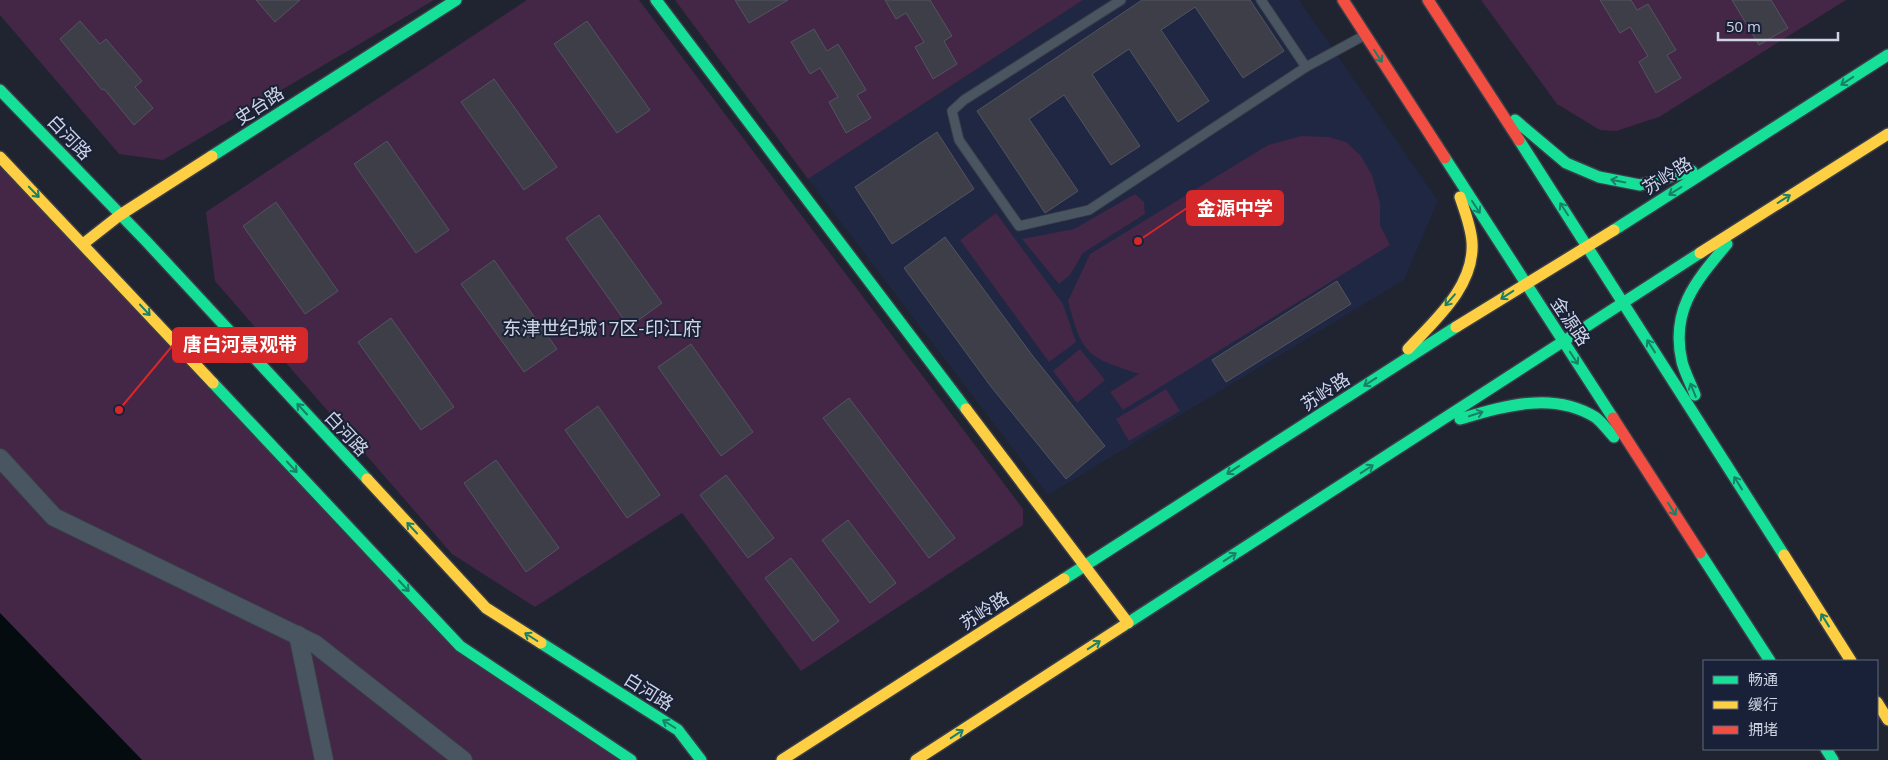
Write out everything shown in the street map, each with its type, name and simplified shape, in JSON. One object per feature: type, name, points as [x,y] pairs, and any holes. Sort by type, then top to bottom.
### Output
[{"type":"main road","name":"史台路","points":[[83,244],[120,215],[456,0]]},
{"type":"main road","points":[[656,0],[1032,498],[1086,565],[1128,623]]},
{"type":"main road","name":"金源路","points":[[1343,0],[1524,283],[1769,660]]},
{"type":"main road","points":[[1428,0],[1588,246],[1850,660]]},
{"type":"main road","name":"苏岭路","points":[[782,760],[1524,283],[1588,246],[1888,54]]},
{"type":"main road","name":"白河路","points":[[0,90],[120,215],[486,608],[678,730],[700,760]]},
{"type":"main road","points":[[1496,105],[1566,163],[1599,177],[1640,185],[1716,165]]},
{"type":"main road","points":[[916,760],[1743,225],[1888,134]]},
{"type":"main road","points":[[0,157],[460,646],[632,760]]},
{"type":"main road","points":[[1391,369],[1462,287],[1472,257],[1470,232],[1459,193],[1444,157]]},
{"type":"main road","points":[[1718,451],[1682,362],[1679,320],[1694,284],[1743,225]]},
{"type":"main road","points":[[1429,429],[1500,407],[1537,401],[1573,407],[1597,418],[1660,490]]},
{"type":"main road","points":[[1878,704],[1888,720]]},
{"type":"street","points":[[0,458],[54,517],[315,644],[463,760]]},
{"type":"street","points":[[298,635],[324,760]]},
{"type":"lane","points":[[1121,0],[964,100],[952,111],[959,140],[1019,226],[1089,210],[1306,67],[1365,34]]},
{"type":"lane","points":[[1261,0],[1306,67]]},
{"type":"shaded area","points":[[0,0],[434,0],[163,160],[119,154],[0,15]]},
{"type":"shaded area","points":[[527,0],[639,0],[1023,509],[1023,525],[801,671],[682,513],[535,607],[452,554],[215,281],[206,212]]},
{"type":"shaded area","points":[[675,0],[1083,0],[808,179]]},
{"type":"shaded area","points":[[1083,0],[1299,0],[1438,201],[1404,280],[1048,495],[808,179]]},
{"type":"shaded area","points":[[1481,0],[1846,0],[1659,117],[1616,131],[1600,130],[1557,104]]},
{"type":"shaded area","points":[[1301,136],[1329,137],[1346,142],[1361,156],[1372,175],[1380,203],[1380,225],[1390,245],[1123,410],[1110,392],[1139,374],[1097,358],[1089,351],[1078,333],[1068,301],[1090,254],[1268,145]]},
{"type":"shaded area","points":[[0,158],[460,646],[631,760],[142,760],[0,613]]},
{"type":"shaded area","points":[[1135,194],[1144,202],[1145,214],[1083,253],[1070,275],[1059,284],[1022,239],[1074,229]]},
{"type":"shaded area","points":[[996,213],[1063,304],[1076,342],[1049,362],[960,240]]},
{"type":"shaded area","points":[[1080,349],[1105,380],[1077,403],[1053,371]]},
{"type":"shaded area","points":[[1166,389],[1180,411],[1129,441],[1116,419]]},
{"type":"shaded area","points":[[0,613],[142,760],[0,760]]},
{"type":"building","points":[[256,0],[300,0],[275,22]]},
{"type":"building","points":[[735,0],[788,0],[749,23]]},
{"type":"building","points":[[885,0],[930,0],[952,36],[944,41],[957,64],[933,79],[915,47],[924,42],[906,13],[896,19]]},
{"type":"building","points":[[1142,0],[1250,0],[1284,51],[1243,78],[1195,7],[1161,30],[1209,101],[1178,122],[1129,49],[1092,74],[1140,146],[1111,165],[1064,95],[1029,119],[1078,191],[1045,213],[977,111]]},
{"type":"building","points":[[1600,0],[1631,0],[1637,10],[1648,4],[1676,50],[1667,55],[1681,78],[1656,93],[1639,62],[1648,56],[1630,27],[1620,33]]},
{"type":"building","points":[[1732,0],[1771,0],[1788,28],[1759,45]]},
{"type":"building","points":[[80,21],[100,44],[106,39],[142,81],[135,87],[153,108],[134,125],[60,39]]},
{"type":"building","points":[[587,21],[650,110],[617,133],[554,44]]},
{"type":"building","points":[[814,29],[827,51],[838,44],[866,90],[857,95],[871,118],[846,133],[829,102],[838,97],[820,68],[810,74],[791,42]]},
{"type":"building","points":[[494,79],[557,167],[524,190],[461,102]]},
{"type":"building","points":[[937,132],[974,189],[892,244],[855,187]]},
{"type":"building","points":[[387,141],[449,230],[416,253],[354,164]]},
{"type":"building","points":[[276,202],[338,291],[305,314],[243,226]]},
{"type":"building","points":[[599,215],[662,303],[629,327],[566,238]]},
{"type":"building","points":[[945,237],[1032,355],[1105,446],[1066,479],[992,388],[904,268]]},
{"type":"building","points":[[494,260],[557,349],[524,372],[461,284]]},
{"type":"building","points":[[1337,281],[1351,304],[1226,382],[1212,360]]},
{"type":"building","points":[[391,318],[454,407],[421,430],[358,342]]},
{"type":"building","points":[[691,344],[753,432],[721,456],[658,367]]},
{"type":"building","points":[[849,398],[955,538],[929,558],[823,418]]},
{"type":"building","points":[[598,406],[660,495],[627,518],[565,430]]},
{"type":"building","points":[[496,460],[559,548],[526,572],[464,483]]},
{"type":"building","points":[[726,475],[774,538],[748,558],[700,495]]},
{"type":"building","points":[[848,520],[896,583],[870,603],[822,540]]},
{"type":"building","points":[[791,558],[839,621],[813,641],[765,578]]},
{"type":"traffic: fast","points":[[212,156],[456,0]]},
{"type":"traffic: fast","points":[[656,0],[966,409]]},
{"type":"traffic: fast","points":[[1614,230],[1888,55]]},
{"type":"traffic: fast","points":[[0,90],[146,241],[367,479]]},
{"type":"traffic: fast","points":[[1515,120],[1566,163],[1599,177],[1640,185],[1692,171]]},
{"type":"traffic: fast","points":[[1519,140],[1784,555]]},
{"type":"traffic: fast","points":[[1445,158],[1613,418]]},
{"type":"traffic: fast","points":[[1695,395],[1683,366],[1679,344],[1683,312],[1688,297],[1696,284],[1727,244]]},
{"type":"traffic: fast","points":[[1123,626],[1700,253]]},
{"type":"traffic: fast","points":[[1064,579],[1456,327]]},
{"type":"traffic: fast","points":[[213,383],[460,646],[631,760]]},
{"type":"traffic: fast","points":[[1460,419],[1511,406],[1545,403],[1579,409],[1595,417],[1614,437]]},
{"type":"traffic: fast","points":[[1700,553],[1769,660]]},
{"type":"traffic: fast","points":[[541,643],[678,730],[701,760]]},
{"type":"traffic: fast","points":[[1827,750],[1833,760]]},
{"type":"traffic: slow","points":[[1700,253],[1888,134]]},
{"type":"traffic: slow","points":[[83,244],[120,215],[212,156]]},
{"type":"traffic: slow","points":[[0,157],[213,383]]},
{"type":"traffic: slow","points":[[1408,349],[1441,314],[1460,288],[1467,273],[1471,258],[1472,242],[1460,197]]},
{"type":"traffic: slow","points":[[1456,327],[1614,230]]},
{"type":"traffic: slow","points":[[966,409],[1128,623]]},
{"type":"traffic: slow","points":[[367,479],[486,608],[541,643]]},
{"type":"traffic: slow","points":[[1784,555],[1850,660]]},
{"type":"traffic: slow","points":[[782,760],[1064,579]]},
{"type":"traffic: slow","points":[[916,760],[1123,626]]},
{"type":"traffic: slow","points":[[1878,704],[1888,720]]},
{"type":"traffic: jam","points":[[1343,0],[1445,158]]},
{"type":"traffic: jam","points":[[1428,0],[1519,140]]},
{"type":"traffic: jam","points":[[1613,418],[1700,553]]},
{"type":"place","name":"金源中学","points":[[1138,241]]},
{"type":"place","name":"唐白河景观带","points":[[119,410]]},
{"type":"district","name":"东津世纪城17区-印江府","points":[[602,328]]}]
